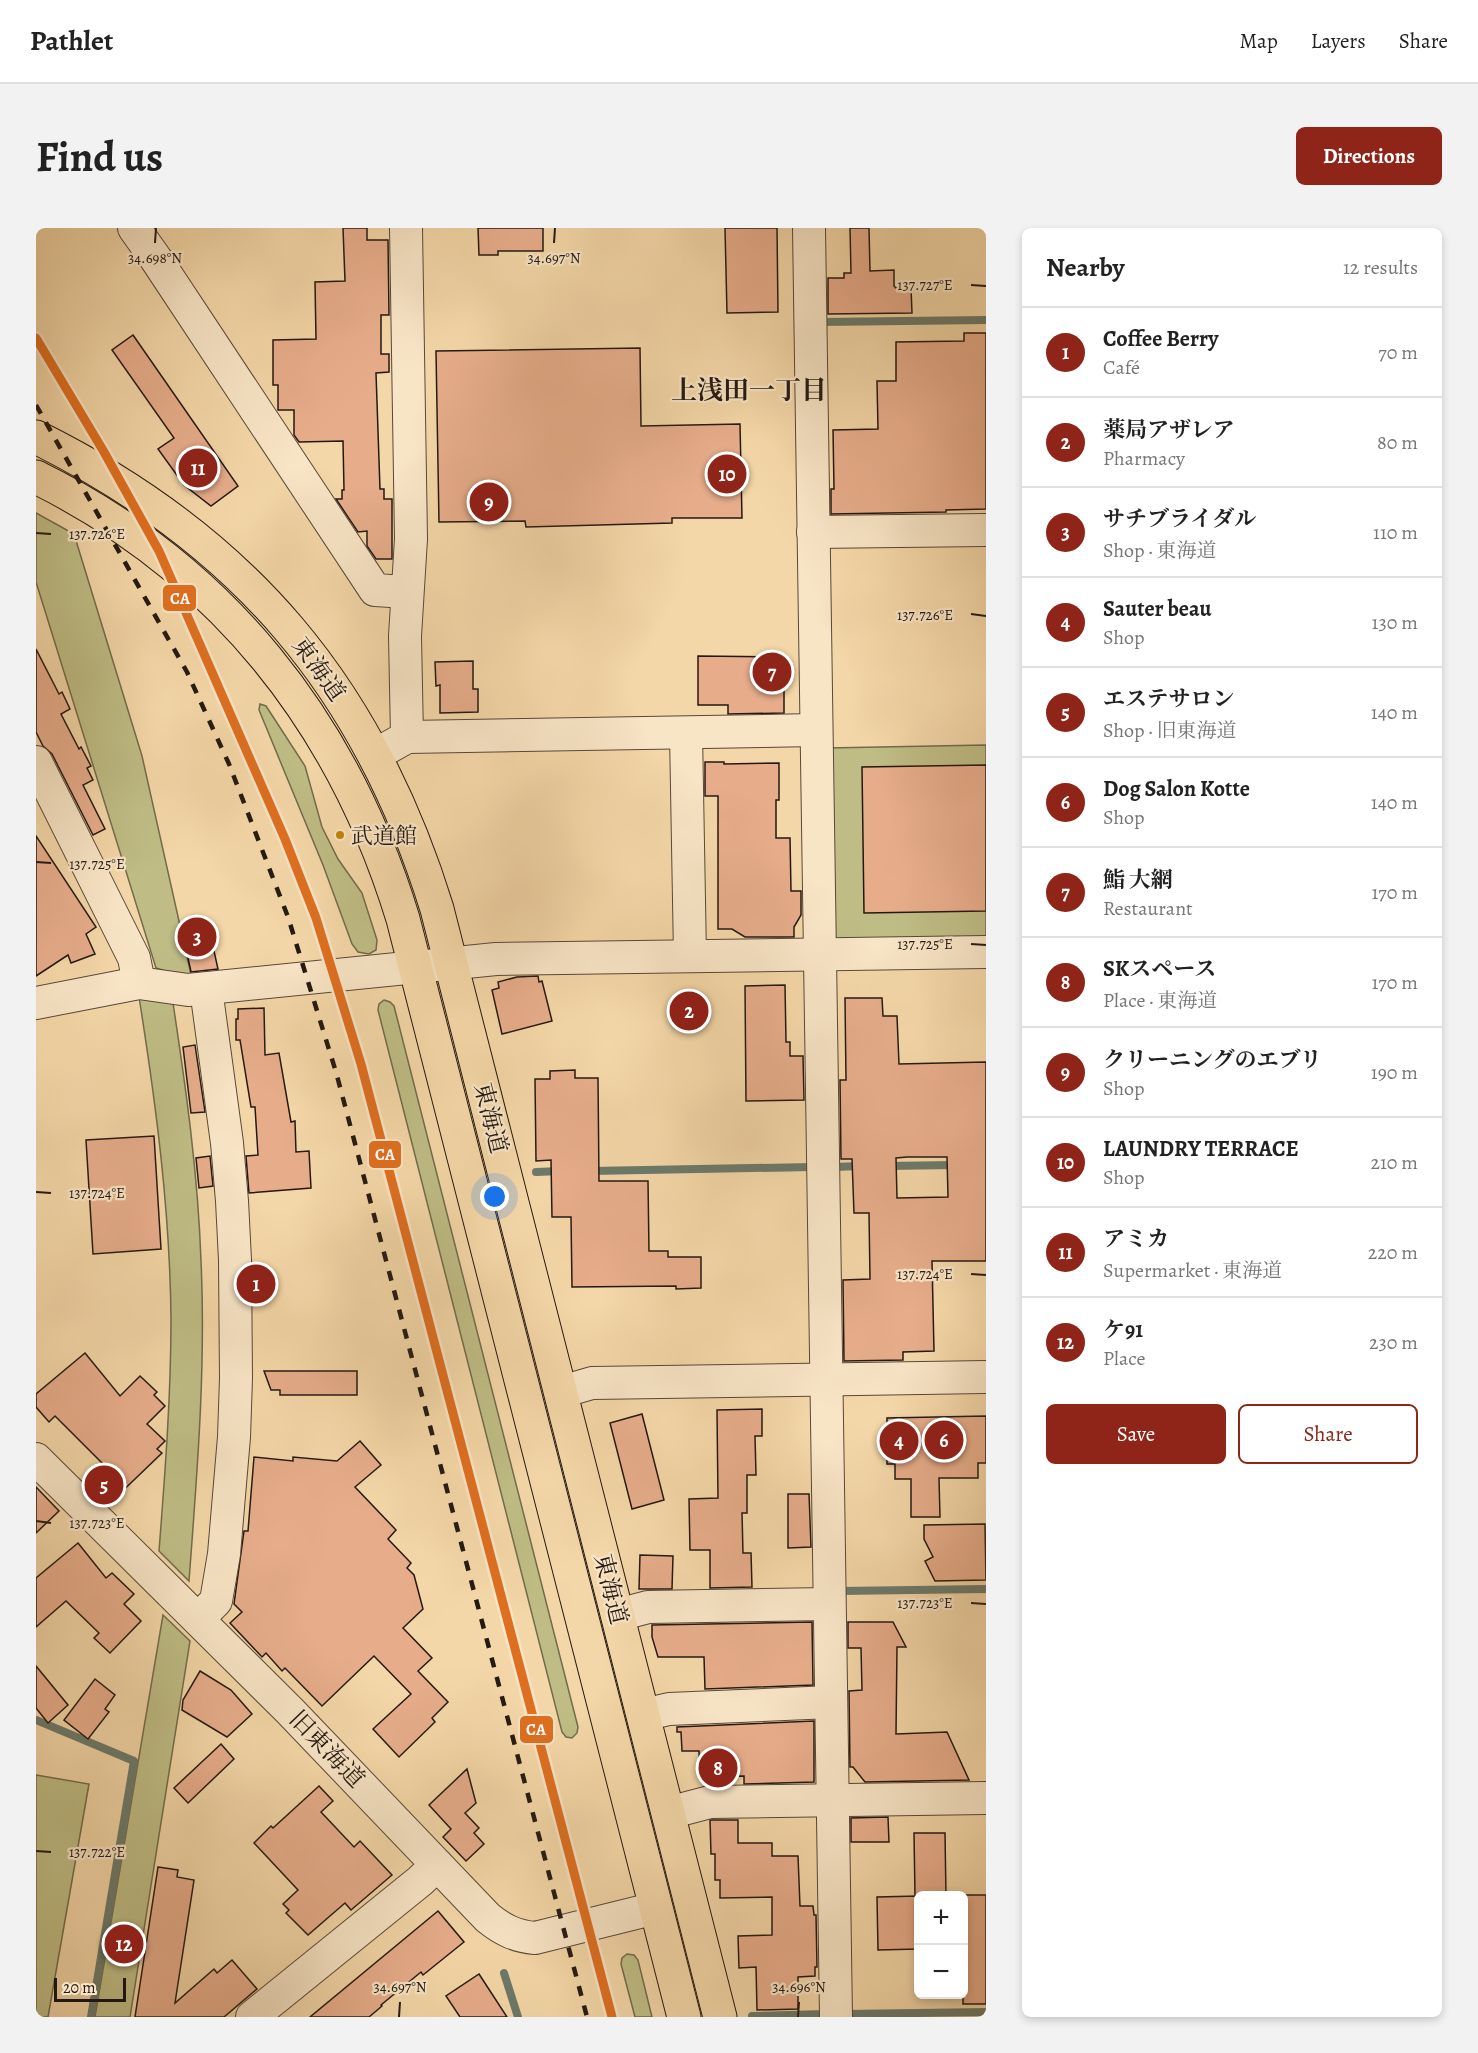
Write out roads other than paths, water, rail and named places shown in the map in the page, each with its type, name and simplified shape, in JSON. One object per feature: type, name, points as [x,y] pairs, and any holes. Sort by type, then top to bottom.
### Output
[{"type":"highway","name":"東海道","points":[[36,437],[136,493],[193,535],[231,568],[287,626],[336,690],[375,755],[412,832],[437,909],[720,2017]]},
{"type":"highway","name":"東海道","points":[[36,477],[117,523],[178,569],[234,621],[284,679],[327,743],[363,810],[392,882],[415,968],[684,2017]]},
{"type":"street","points":[[134,228],[375,590],[408,592]]},
{"type":"street","points":[[406,228],[411,539],[405,636],[407,737]]},
{"type":"street","points":[[809,228],[836,2017]]},
{"type":"street","points":[[813,532],[986,530]]},
{"type":"street","points":[[375,755],[407,737],[816,730]]},
{"type":"street","points":[[686,732],[690,956]]},
{"type":"street","points":[[36,762],[134,958],[139,983]]},
{"type":"street","points":[[36,1003],[139,983],[188,990],[206,989],[496,959],[986,952]]},
{"type":"street","points":[[198,1619],[216,1601],[224,1554],[234,1437],[236,1378],[232,1201],[206,989]]},
{"type":"street","points":[[561,1392],[592,1383],[986,1377]]},
{"type":"street","name":"旧東海道","points":[[36,1459],[290,1711],[501,1929],[517,1936],[535,1938],[656,1908]]},
{"type":"street","points":[[618,1615],[648,1607],[829,1604]]},
{"type":"street","points":[[643,1715],[669,1709],[831,1702]]},
{"type":"street","points":[[668,1813],[710,1802],[986,1798]]},
{"type":"street","points":[[257,2015],[437,1865]]},
{"type":"waterway","points":[[821,322],[986,320]]},
{"type":"waterway","points":[[886,1166],[955,1165]]},
{"type":"waterway","points":[[834,1167],[862,1166]]},
{"type":"waterway","points":[[591,1171],[812,1167]]},
{"type":"waterway","points":[[536,1172],[561,1171]]},
{"type":"waterway","points":[[840,1591],[986,1589]]},
{"type":"waterway","points":[[36,1720],[134,1761],[91,2017]]},
{"type":"waterway","points":[[504,1973],[518,2017]]},
{"type":"waterway","points":[[846,2014],[986,2012]]},
{"type":"waterway","points":[[752,2016],[825,2014]]},
{"type":"railway","points":[[36,405],[187,672],[229,764],[288,917],[336,1072],[587,2017]]},
{"type":"place","name":"アミカ","points":[[198,468]]},
{"type":"place","name":"LAUNDRY TERRACE","points":[[727,474]]},
{"type":"place","name":"クリーニングのエブリ","points":[[489,502]]},
{"type":"place","name":"鮨 大網","points":[[772,672]]},
{"type":"place","name":"武道館","points":[[340,835]]},
{"type":"place","name":"サチブライダル","points":[[197,937]]},
{"type":"place","name":"薬局アザレア","points":[[689,1011]]},
{"type":"place","name":"Coffee Berry","points":[[256,1284]]},
{"type":"place","name":"Dog Salon Kotte","points":[[944,1440]]},
{"type":"place","name":"Sauter beau","points":[[899,1441]]},
{"type":"place","name":"エステサロン","points":[[104,1485]]},
{"type":"place","name":"SKスペース","points":[[718,1768]]},
{"type":"place","name":"ケ91","points":[[124,1944]]},
{"type":"district","name":"上浅田一丁目","points":[[749,390]]}]
